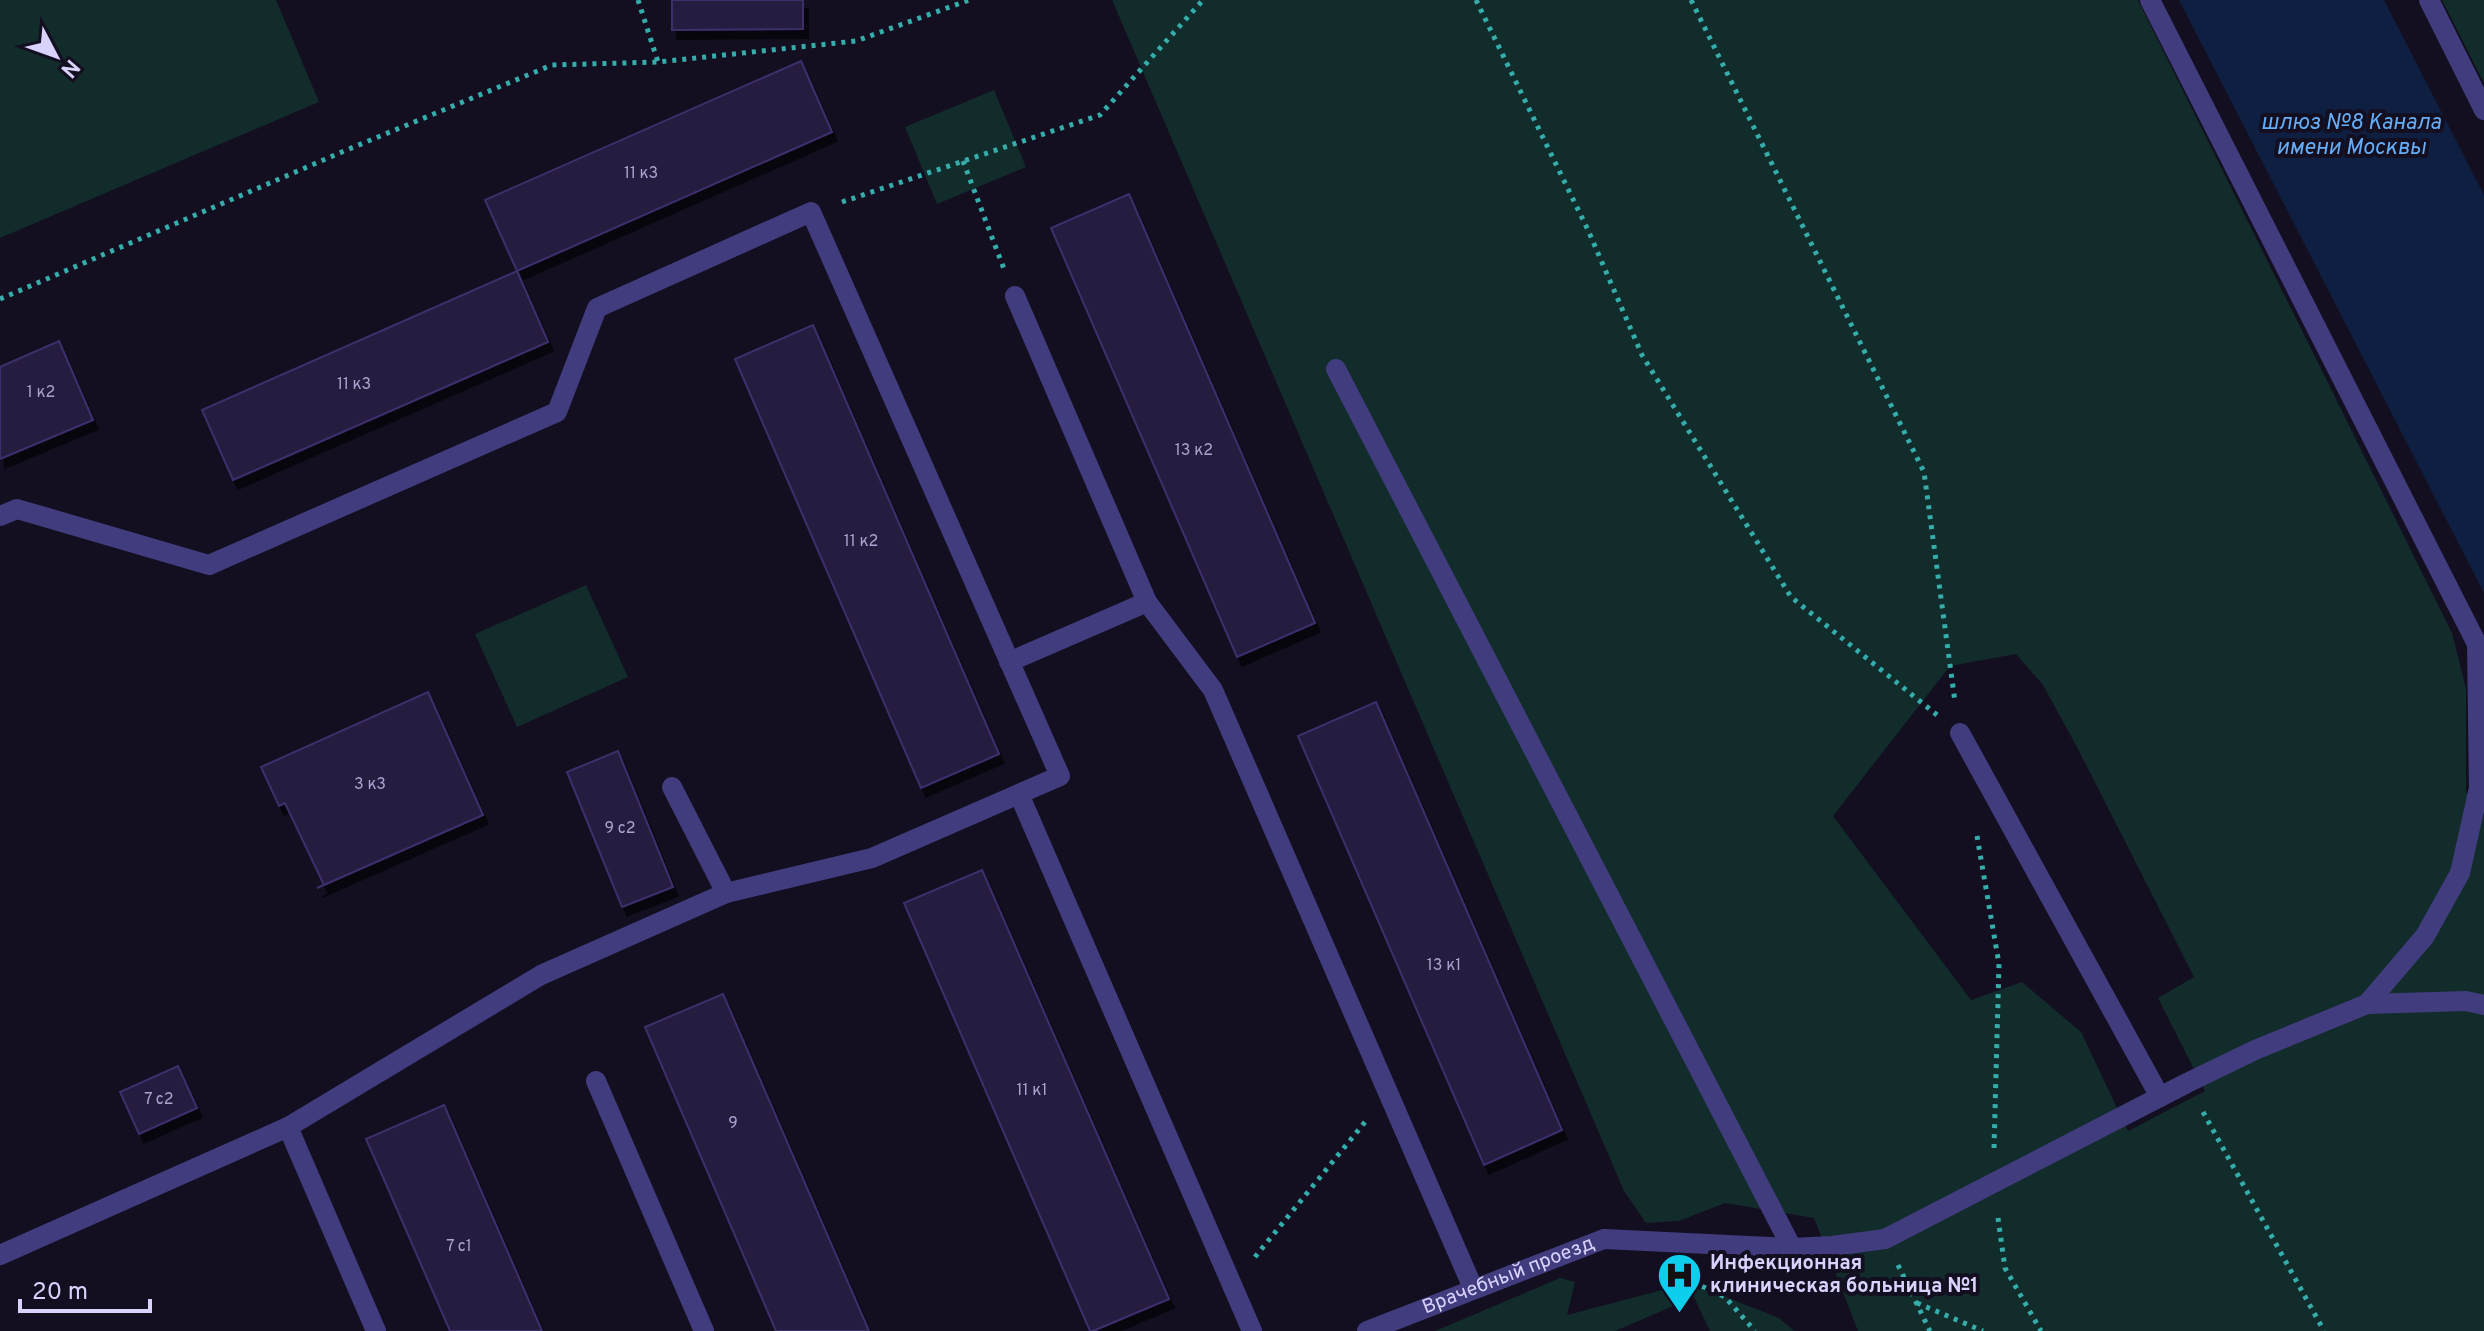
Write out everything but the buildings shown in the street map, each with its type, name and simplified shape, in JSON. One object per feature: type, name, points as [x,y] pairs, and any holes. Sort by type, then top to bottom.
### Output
[{"type":"street","points":[[2150,0],[2477,644],[2479,788],[2460,873],[2425,936],[2367,1004]]},
{"type":"street","points":[[2429,0],[2484,110]]},
{"type":"street","points":[[0,516],[17,509],[209,565],[557,412],[597,308],[811,212],[1060,776],[872,858],[726,893],[541,975],[288,1127],[0,1255]]},
{"type":"street","points":[[1015,296],[1147,602],[1213,690],[1473,1288]]},
{"type":"street","points":[[1336,369],[1792,1248],[1885,1239],[2187,1083],[2255,1050],[2367,1004],[2466,1001],[2484,1005]]},
{"type":"street","points":[[1009,662],[1147,602]]},
{"type":"street","points":[[1960,733],[2160,1097]]},
{"type":"street","points":[[672,787],[726,893]]},
{"type":"street","points":[[1019,794],[1252,1331]]},
{"type":"street","points":[[596,1081],[704,1331]]},
{"type":"street","points":[[288,1127],[376,1331]]},
{"type":"street","name":"Врачебный проезд","points":[[1367,1331],[1604,1239],[1792,1248]]},
{"type":"path","points":[[638,0],[658,62]]},
{"type":"path","points":[[0,299],[552,65],[658,62],[856,41],[969,0]]},
{"type":"path","points":[[811,212],[1100,115],[1203,0]]},
{"type":"path","points":[[1476,0],[1588,230],[1642,355],[1791,597],[1960,733]]},
{"type":"path","points":[[1691,0],[1924,472],[1960,733]]},
{"type":"path","points":[[963,161],[1015,296]]},
{"type":"path","points":[[1975,825],[1999,964],[1993,1181],[2005,1268],[2041,1331]]},
{"type":"path","points":[[2187,1083],[2324,1331]]},
{"type":"path","points":[[1232,1286],[1388,1093]]},
{"type":"path","points":[[1885,1239],[1930,1331]]},
{"type":"path","points":[[1671,1271],[1725,1297],[1755,1331]]},
{"type":"path","points":[[1916,1302],[1983,1331]]},
{"type":"green space","points":[[0,0],[276,0],[319,102],[0,238]]},
{"type":"green space","points":[[1112,0],[2138,0],[2452,633],[2466,689],[2466,793],[2484,786],[2484,1331],[1858,1331],[1814,1218],[1725,1203],[1679,1221],[1646,1223],[1624,1191]],"holes":[[[2016,654],[2043,685],[2194,977],[2158,998],[2205,1091],[2128,1131],[2081,1032],[2022,982],[1971,1000],[1833,816],[1950,666]]]},
{"type":"green space","points":[[2442,0],[2484,0],[2484,83]]},
{"type":"green space","points":[[994,90],[1026,167],[937,204],[905,127]]},
{"type":"green space","points":[[586,585],[628,677],[517,727],[475,634]]},
{"type":"green space","points":[[1560,1278],[1575,1282],[1567,1315],[1681,1285],[1716,1293],[1779,1318],[1794,1331],[1710,1331],[1694,1297],[1615,1331],[1435,1331]]},
{"type":"water","name":"шлюз №8 Канала имени Москвы","points":[[2179,0],[2384,0],[2484,195],[2484,593]]},
{"type":"place","name":"Инфекционная клиническая больница №1","points":[[1679,1314]]}]
